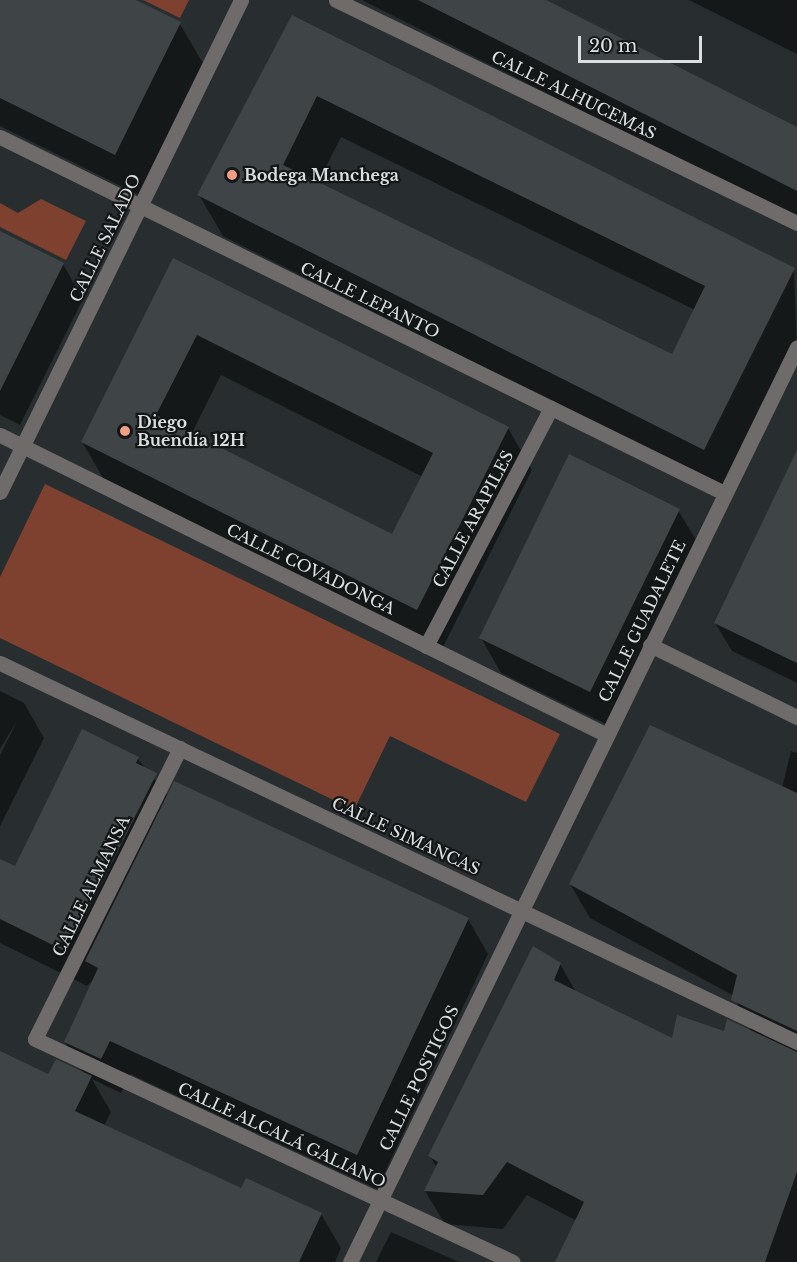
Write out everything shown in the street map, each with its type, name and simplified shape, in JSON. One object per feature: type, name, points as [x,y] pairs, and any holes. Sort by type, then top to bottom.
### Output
[{"type":"street","name":"CALLE SALADO","points":[[0,492],[241,0]]},
{"type":"street","name":"CALLE ALHUCEMAS","points":[[336,0],[797,223]]},
{"type":"street","name":"CALLE LEPANTO","points":[[0,137],[724,493]]},
{"type":"street","name":"CALLE GUADALETE","points":[[521,911],[797,347]]},
{"type":"street","name":"CALLE ARAPILES","points":[[426,646],[551,408]]},
{"type":"street","name":"CALLE COVADONGA","points":[[0,435],[607,735]]},
{"type":"street","points":[[650,645],[797,717]]},
{"type":"street","name":"CALLE SIMANCAS","points":[[0,663],[797,1042]]},
{"type":"street","name":"CALLE ALMANSA","points":[[35,1040],[180,748]]},
{"type":"street","name":"CALLE POSTIGOS","points":[[350,1262],[521,911]]},
{"type":"street","name":"CALLE ALCALÁ GALIANO","points":[[35,1040],[513,1262]]},
{"type":"shaded area","points":[[143,0],[189,0],[180,18]]},
{"type":"shaded area","points":[[41,199],[86,221],[66,260],[0,227],[0,203],[18,213]]},
{"type":"shaded area","points":[[45,484],[560,734],[526,802],[390,736],[354,810],[0,638],[0,577]]},
{"type":"building","points":[[0,0],[136,0],[181,22],[115,155],[0,98]]},
{"type":"building","points":[[418,0],[546,0],[797,127],[797,191]]},
{"type":"building","points":[[292,15],[795,268],[704,450],[197,195]],"holes":[[[317,96],[705,286],[672,354],[283,165]]]},
{"type":"building","points":[[0,231],[64,263],[0,391]]},
{"type":"building","points":[[173,258],[509,427],[417,610],[81,442]],"holes":[[[197,335],[433,453],[392,534],[156,415]]]},
{"type":"building","points":[[797,450],[797,663],[714,623]]},
{"type":"building","points":[[569,454],[680,509],[590,692],[479,638]]},
{"type":"building","points":[[650,725],[797,793],[797,1031],[731,1000],[737,975],[569,884]]},
{"type":"building","points":[[82,729],[139,757],[136,763],[157,773],[67,952],[0,919],[0,859],[15,866]]},
{"type":"building","points":[[174,781],[469,918],[357,1155],[110,1041],[101,1059],[64,1042],[98,968],[85,961]]},
{"type":"building","points":[[533,946],[561,963],[554,980],[672,1038],[677,1015],[724,1031],[727,1019],[797,1052],[797,1172],[765,1262],[555,1262],[584,1202],[507,1162],[483,1195],[424,1191],[438,1162],[428,1156]]},
{"type":"building","points":[[0,1051],[48,1074],[56,1059],[92,1076],[75,1111],[241,1188],[246,1178],[322,1213],[299,1262],[0,1262]]},
{"type":"place","name":"Bodega Manchega","points":[[232,175]]},
{"type":"place","name":"Diego Buendía 12H","points":[[125,431]]}]
